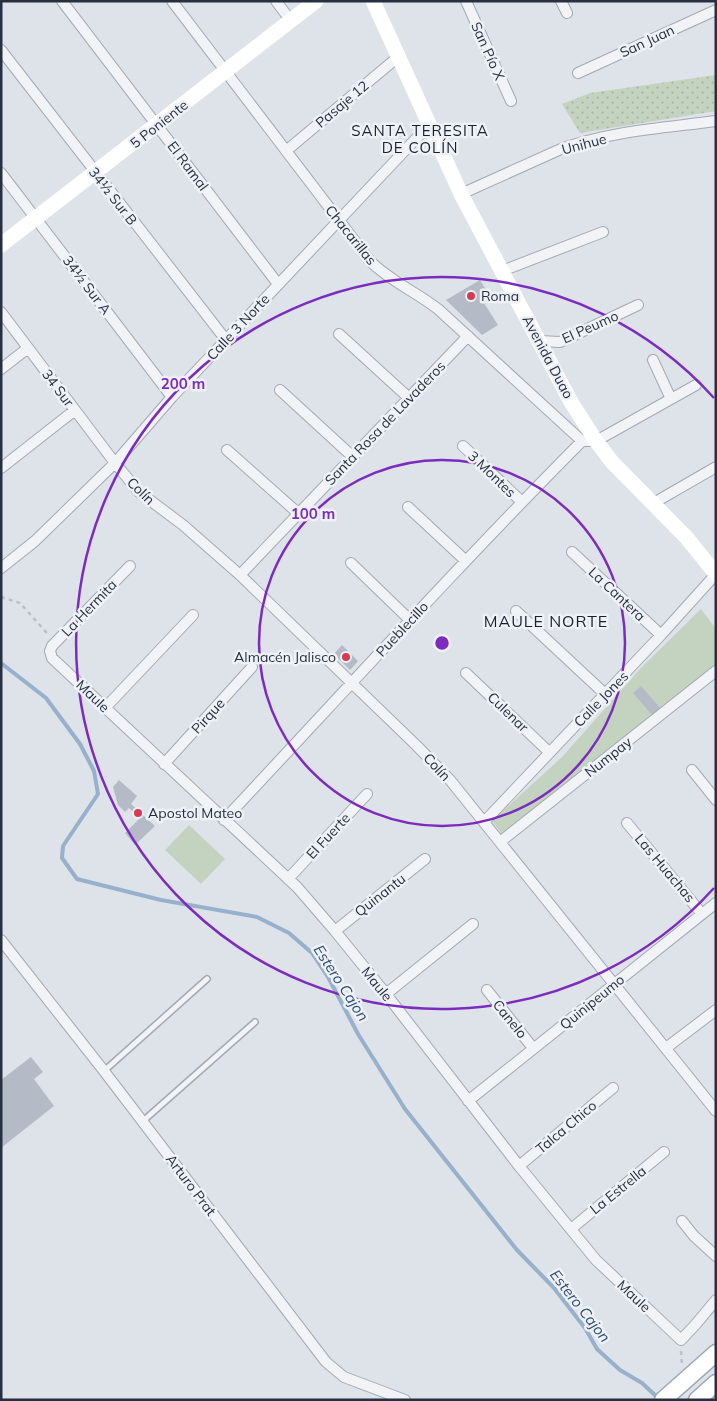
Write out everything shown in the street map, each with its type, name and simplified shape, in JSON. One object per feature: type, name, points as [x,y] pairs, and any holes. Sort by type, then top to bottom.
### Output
[{"type":"main road","points":[[663,1400],[682,1376],[716,1353]]},
{"type":"main road","points":[[697,1400],[716,1383]]},
{"type":"street","name":"El Ramal","points":[[62,1],[278,284]]},
{"type":"street","name":"Chacarillas","points":[[172,1],[376,267],[428,301],[589,441]]},
{"type":"street","points":[[276,1],[291,21]]},
{"type":"street","name":"5 Poniente","points":[[1,245],[316,1]]},
{"type":"street","name":"Avenida Duao","points":[[373,1],[460,194],[540,341],[589,441],[686,537],[714,568]]},
{"type":"street","name":"San Pío X","points":[[466,1],[511,101]]},
{"type":"street","points":[[561,1],[567,13]]},
{"type":"street","points":[[712,1],[716,10]]},
{"type":"street","name":"San Juan","points":[[578,73],[716,10]]},
{"type":"street","name":"34½ Sur B","points":[[1,50],[226,340]]},
{"type":"street","name":"Pasaje 12","points":[[286,151],[398,57]]},
{"type":"street","name":"Unihue","points":[[460,194],[577,143],[716,121]]},
{"type":"street","name":"Calle 3 Norte","points":[[1,568],[35,541],[114,463],[172,397],[428,126]]},
{"type":"street","name":"34½ Sur A","points":[[1,173],[172,397]]},
{"type":"street","points":[[502,270],[603,232]]},
{"type":"street","name":"El Peumo","points":[[540,341],[560,342],[638,305]]},
{"type":"street","name":"34 Sur","points":[[1,312],[114,463]]},
{"type":"street","points":[[338,334],[409,398]]},
{"type":"street","name":"Santa Rosa de Lavaderos","points":[[240,575],[468,336]]},
{"type":"street","points":[[1,369],[28,348]]},
{"type":"street","points":[[653,360],[671,399]]},
{"type":"street","name":"Pueblecillo","points":[[224,820],[522,502],[589,441],[696,385]]},
{"type":"street","points":[[280,390],[354,457]]},
{"type":"street","points":[[1,468],[75,410]]},
{"type":"street","name":"3 Montes","points":[[463,446],[522,502]]},
{"type":"street","points":[[227,450],[299,514]]},
{"type":"street","name":"Colín","points":[[114,463],[143,496],[183,525],[240,575],[434,763],[484,822],[716,1111]]},
{"type":"street","points":[[652,504],[716,467]]},
{"type":"street","points":[[408,507],[466,561]]},
{"type":"street","name":"La Cantera","points":[[572,552],[661,635]]},
{"type":"street","points":[[351,563],[410,620]]},
{"type":"street","name":"La Hermita","points":[[50,651],[52,646],[130,566]]},
{"type":"street","name":"Calle Jones","points":[[484,822],[661,635],[714,568]]},
{"type":"street","points":[[516,611],[605,694]]},
{"type":"street","points":[[106,708],[193,615]]},
{"type":"street","name":"Maule","points":[[50,651],[52,658],[288,879],[335,931],[519,1166],[605,1269],[680,1340]]},
{"type":"street","name":"Pirque","points":[[164,764],[252,667]]},
{"type":"street","name":"Numpay","points":[[500,842],[716,671]]},
{"type":"street","name":"Culenar","points":[[466,672],[549,752]]},
{"type":"street","points":[[692,770],[716,800]]},
{"type":"street","name":"El Fuerte","points":[[288,879],[368,794]]},
{"type":"street","name":"Las Huachas","points":[[627,823],[702,914]]},
{"type":"street","name":"Quinantu","points":[[335,931],[425,860]]},
{"type":"street","name":"Quinipeumo","points":[[468,1101],[716,903]]},
{"type":"street","points":[[386,994],[473,924]]},
{"type":"street","name":"Arturo Prat","points":[[1,940],[332,1368],[352,1380],[405,1400]]},
{"type":"street","name":"Canelo","points":[[487,990],[533,1048]]},
{"type":"street","points":[[666,1048],[716,1010]]},
{"type":"street","name":"Talca Chico","points":[[519,1166],[613,1088]]},
{"type":"street","name":"La Estrella","points":[[571,1229],[664,1152]]},
{"type":"street","points":[[682,1222],[716,1256]]},
{"type":"street","points":[[680,1340],[716,1300]]},
{"type":"lane","points":[[104,1071],[206,979]]},
{"type":"lane","points":[[143,1122],[255,1022]]},
{"type":"path","points":[[1,597],[20,603],[46,632],[50,651]]},
{"type":"path","points":[[680,1340],[682,1376]]},
{"type":"green space","points":[[716,75],[716,111],[580,133],[562,104],[590,93]]},
{"type":"green space","points":[[701,609],[716,629],[716,667],[502,834],[492,821],[562,757],[640,669]]},
{"type":"green space","points":[[189,825],[225,859],[201,884],[165,850]]},
{"type":"building","points":[[480,280],[491,298],[484,303],[498,325],[482,335],[446,300]]},
{"type":"building","name":"Almacén Jalisco","points":[[342,645],[358,661],[350,670],[334,654]]},
{"type":"building","points":[[641,686],[661,709],[653,716],[633,693]]},
{"type":"building","name":"Apostol Mateo","points":[[119,780],[137,796],[131,804],[155,826],[135,845],[125,833],[140,818],[129,808],[125,812],[118,805],[113,787]]},
{"type":"building","points":[[31,1057],[43,1072],[34,1079],[54,1106],[1,1148],[1,1080]]},
{"type":"waterway","name":"Estero Cajon","points":[[1,663],[46,698],[80,744],[94,771],[98,794],[63,846],[62,858],[77,879],[161,900],[257,917],[289,933],[312,953],[328,977],[358,1034],[405,1109],[517,1250],[554,1288],[585,1328],[597,1349],[620,1370],[642,1383],[658,1398]]},
{"type":"place","name":"Roma","points":[[471,296]]},
{"type":"place","name":"Almacén Jalisco","points":[[346,657]]},
{"type":"place","name":"Apostol Mateo","points":[[138,813]]},
{"type":"district","name":"SANTA TERESITA DE COLÍN","points":[[420,140]]},
{"type":"district","name":"MAULE NORTE","points":[[546,621]]}]
